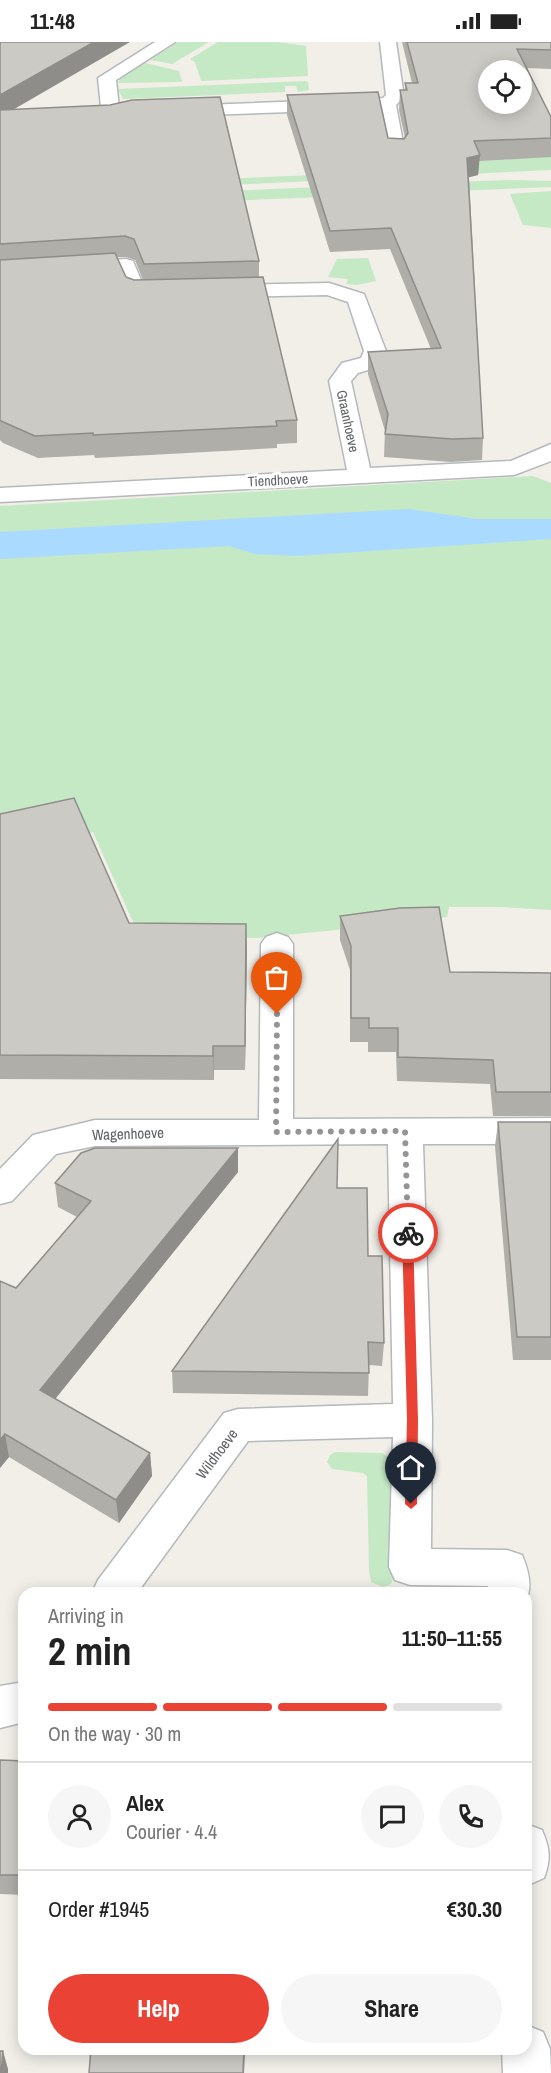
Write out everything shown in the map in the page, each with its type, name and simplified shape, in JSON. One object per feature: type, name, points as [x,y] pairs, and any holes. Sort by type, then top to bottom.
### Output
[{"type":"street","points":[[111,117],[107,78],[167,42]]},
{"type":"street","points":[[157,111],[387,103],[395,97],[388,42]]},
{"type":"street","points":[[387,103],[396,153]]},
{"type":"street","points":[[88,118],[111,117],[133,112]]},
{"type":"street","points":[[0,273],[126,265],[136,293],[183,292]]},
{"type":"street","name":"Graanhoeve","points":[[206,291],[329,289],[357,298],[375,351],[370,362],[350,368],[340,381],[360,476]]},
{"type":"street","name":"Tiendhoeve","points":[[0,495],[514,468],[540,458],[551,450]]},
{"type":"street","points":[[276,1132],[277,944]]},
{"type":"street","points":[[405,1131],[412,1420],[410,1567],[507,1568],[509,1587]]},
{"type":"street","name":"Wagenhoeve","points":[[3,1181],[45,1144],[95,1133],[551,1131]]},
{"type":"street","name":"Wildhoeve","points":[[117,1587],[238,1425],[412,1420]]},
{"type":"street","points":[[0,1707],[18,1703]]},
{"type":"street","points":[[526,2055],[528,2073]]},
{"type":"green space","points":[[178,42],[209,42],[172,64],[150,60]]},
{"type":"green space","points":[[218,42],[278,42],[306,46],[308,76],[201,81],[195,62],[190,59]]},
{"type":"green space","points":[[145,63],[179,71],[182,82],[118,83],[121,77]]},
{"type":"green space","points":[[306,81],[309,90],[298,92],[296,86],[285,86],[285,92],[123,99],[118,89]]},
{"type":"green space","points":[[411,152],[551,157],[551,170],[409,177]]},
{"type":"green space","points":[[386,172],[400,177],[162,188],[0,188]]},
{"type":"green space","points":[[509,180],[551,181],[551,187],[405,193],[401,184]]},
{"type":"green space","points":[[395,184],[400,194],[176,203],[173,193]]},
{"type":"green space","points":[[551,191],[551,228],[523,225],[510,194]]},
{"type":"green space","points":[[368,258],[376,281],[357,285],[346,284],[348,279],[328,277],[337,259]]},
{"type":"green space","points":[[533,476],[551,483],[551,910],[449,907],[447,917],[256,938],[144,936],[137,931],[93,832],[82,835],[0,838],[0,506]]},
{"type":"green space","points":[[335,1452],[382,1453],[389,1457],[394,1576],[391,1584],[383,1587],[371,1582],[367,1476],[363,1473],[332,1469],[327,1462],[330,1455]]},
{"type":"water","points":[[409,509],[477,519],[551,519],[551,539],[296,556],[255,554],[229,546],[0,559],[0,532]]},
{"type":"building","points":[[0,42],[94,42],[0,94]]},
{"type":"building","points":[[407,42],[551,42],[551,50],[517,49],[522,60],[478,60],[478,114],[532,114],[532,79],[551,117],[551,138],[474,141],[480,155],[467,158],[483,438],[452,439],[385,434],[388,414],[368,352],[441,348],[391,228],[330,231],[287,95],[378,92],[388,138],[404,139],[408,133],[400,90],[407,90],[405,83],[418,83]]},
{"type":"building","points":[[220,97],[259,261],[144,264],[134,239],[125,236],[0,244],[0,110],[110,105],[132,100]]},
{"type":"building","points":[[115,253],[126,277],[134,280],[263,277],[297,420],[276,421],[277,426],[35,436],[1,421],[0,260]]},
{"type":"building","points":[[74,798],[129,923],[246,924],[245,1046],[213,1046],[213,1056],[0,1055],[0,814]]},
{"type":"building","points":[[439,907],[450,972],[551,973],[551,1092],[496,1092],[493,1060],[398,1057],[398,1028],[369,1028],[369,1018],[351,1018],[351,946],[340,916],[400,908]]},
{"type":"building","points":[[498,1122],[551,1122],[551,1337],[517,1337]]},
{"type":"building","points":[[338,1139],[337,1188],[367,1188],[368,1256],[382,1256],[384,1343],[368,1342],[369,1373],[172,1371]]},
{"type":"building","points":[[95,1148],[238,1148],[40,1390],[150,1453],[116,1500],[5,1434],[0,1440],[0,1281],[16,1288],[91,1201],[55,1183],[81,1153]]},
{"type":"building","points":[[0,1760],[18,1761],[18,1875],[0,1875]]},
{"type":"building","points":[[0,2051],[3,2051],[1,2073],[0,2073]]},
{"type":"building","points":[[90,2055],[244,2055],[243,2073],[89,2073]]},
{"type":"way so far","points":[[277,1014],[276,1132],[405,1131],[408,1233]]},
{"type":"route","points":[[408,1233],[412,1420],[411,1504]]}]
